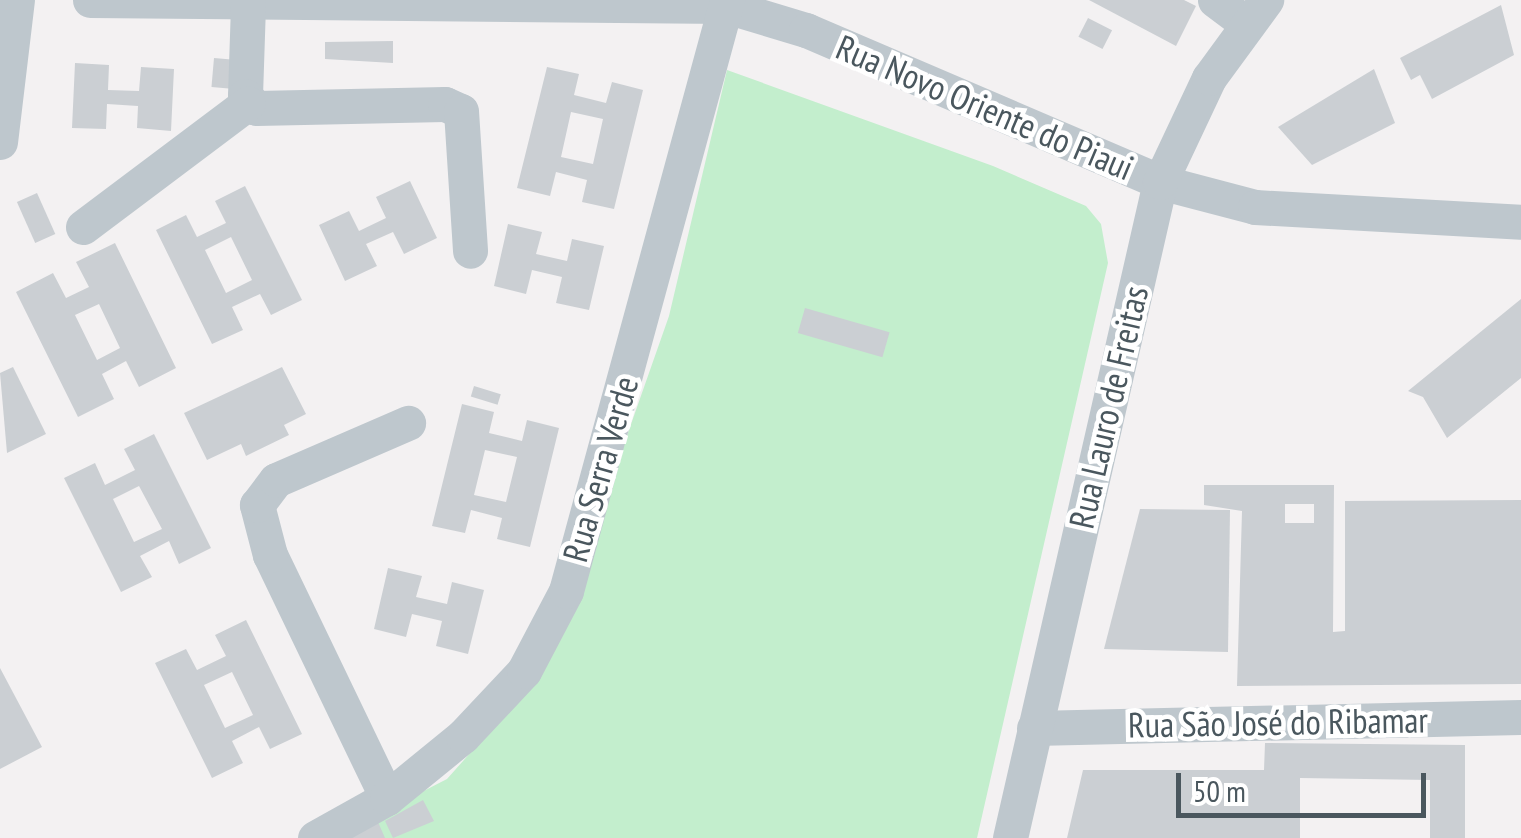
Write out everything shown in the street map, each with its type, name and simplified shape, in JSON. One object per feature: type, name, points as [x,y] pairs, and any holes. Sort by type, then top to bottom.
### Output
[{"type":"street","points":[[0,142],[17,0]]},
{"type":"street","name":"Rua Novo Oriente do Piaui","points":[[90,0],[248,5],[726,3],[806,30],[1160,182],[1255,207],[1521,222]]},
{"type":"street","points":[[1214,0],[1255,12]]},
{"type":"street","name":"Rua Serra Verde","points":[[316,838],[387,798],[524,672],[566,591],[726,3]]},
{"type":"street","points":[[248,5],[248,103]]},
{"type":"street","name":"Rua Lauro de Freitas","points":[[1010,838],[1160,182],[1255,12]]},
{"type":"street","points":[[83,226],[248,103]]},
{"type":"street","points":[[248,103],[268,111],[445,104],[461,111],[470,251]]},
{"type":"street","points":[[387,798],[270,554],[257,505],[276,480],[408,423]]},
{"type":"street","name":"Rua São José do Ribamar","points":[[1034,728],[1521,718]]},
{"type":"green space","points":[[727,70],[993,166],[1086,206],[1101,224],[1108,263],[977,838],[332,838],[447,779],[545,669],[669,316]]},
{"type":"building","points":[[1089,0],[1184,0],[1196,6],[1176,46]]},
{"type":"building","points":[[1501,5],[1514,55],[1432,99],[1420,75],[1411,80],[1400,58]]},
{"type":"building","points":[[1088,18],[1112,30],[1103,49],[1078,37]]},
{"type":"building","points":[[393,41],[393,63],[325,59],[325,42]]},
{"type":"building","points":[[214,58],[237,60],[234,89],[211,87]]},
{"type":"building","points":[[75,63],[109,65],[108,90],[139,91],[141,67],[174,69],[171,131],[137,128],[138,106],[107,104],[106,129],[72,128]]},
{"type":"building","points":[[547,67],[579,74],[574,95],[606,103],[612,82],[643,90],[614,209],[582,202],[587,180],[556,172],[550,196],[517,188]],"holes":[[[571,112],[603,119],[593,164],[561,157]]]},
{"type":"building","points":[[1374,69],[1395,123],[1312,165],[1278,127]]},
{"type":"building","points":[[410,181],[437,238],[404,254],[393,232],[366,244],[377,266],[345,281],[319,225],[349,211],[359,231],[386,218],[376,197]]},
{"type":"building","points":[[245,186],[302,300],[271,315],[260,294],[232,307],[243,330],[212,344],[156,230],[186,215],[197,237],[226,223],[215,201]],"holes":[[[231,237],[252,280],[226,293],[205,250]]]},
{"type":"building","points":[[37,193],[55,234],[35,243],[17,202]]},
{"type":"building","points":[[508,224],[542,232],[536,254],[567,261],[572,239],[604,246],[589,310],[556,303],[562,277],[532,270],[526,294],[494,286]]},
{"type":"building","points":[[115,243],[176,368],[139,387],[126,361],[102,374],[114,399],[78,417],[16,292],[53,273],[66,298],[89,287],[76,262]],"holes":[[[99,304],[120,348],[97,360],[75,315]]]},
{"type":"building","points":[[1521,299],[1521,378],[1447,438],[1423,397],[1408,391]]},
{"type":"building","points":[[805,308],[890,332],[882,357],[798,333]]},
{"type":"building","points":[[13,367],[46,434],[7,453],[0,373]]},
{"type":"building","points":[[282,367],[306,414],[284,425],[289,435],[246,456],[241,444],[207,460],[184,413]]},
{"type":"building","points":[[474,386],[501,394],[498,405],[471,397]]},
{"type":"building","points":[[462,404],[494,412],[489,433],[522,441],[527,420],[559,428],[530,547],[497,539],[502,518],[471,510],[465,533],[432,526]],"holes":[[[485,450],[517,457],[506,502],[474,495]]]},
{"type":"building","points":[[154,434],[211,548],[179,564],[169,541],[140,556],[152,577],[121,592],[64,478],[95,463],[105,485],[135,470],[124,449]],"holes":[[[139,486],[162,529],[134,542],[113,499]]]},
{"type":"building","points":[[1204,485],[1334,485],[1333,632],[1345,631],[1345,501],[1521,500],[1521,684],[1237,686],[1242,511],[1204,505]],"holes":[[[1285,504],[1314,504],[1314,523],[1285,523]]]},
{"type":"building","points":[[1140,509],[1230,510],[1228,652],[1104,649]]},
{"type":"building","points":[[388,568],[422,576],[416,597],[447,604],[452,582],[484,590],[468,654],[436,646],[442,621],[412,614],[406,637],[374,629]]},
{"type":"building","points":[[246,620],[302,734],[270,749],[259,727],[232,741],[243,763],[212,778],[155,663],[186,649],[197,670],[226,656],[215,635]],"holes":[[[232,672],[253,715],[225,728],[204,685]]]},
{"type":"building","points":[[0,668],[42,747],[0,769]]},
{"type":"building","points":[[1265,743],[1465,745],[1465,838],[1430,838],[1430,780],[1300,778],[1300,838],[1067,838],[1083,770],[1264,770]]},
{"type":"building","points":[[423,800],[434,821],[393,838],[385,821]]},
{"type":"building","points":[[378,822],[385,838],[347,838]]}]
